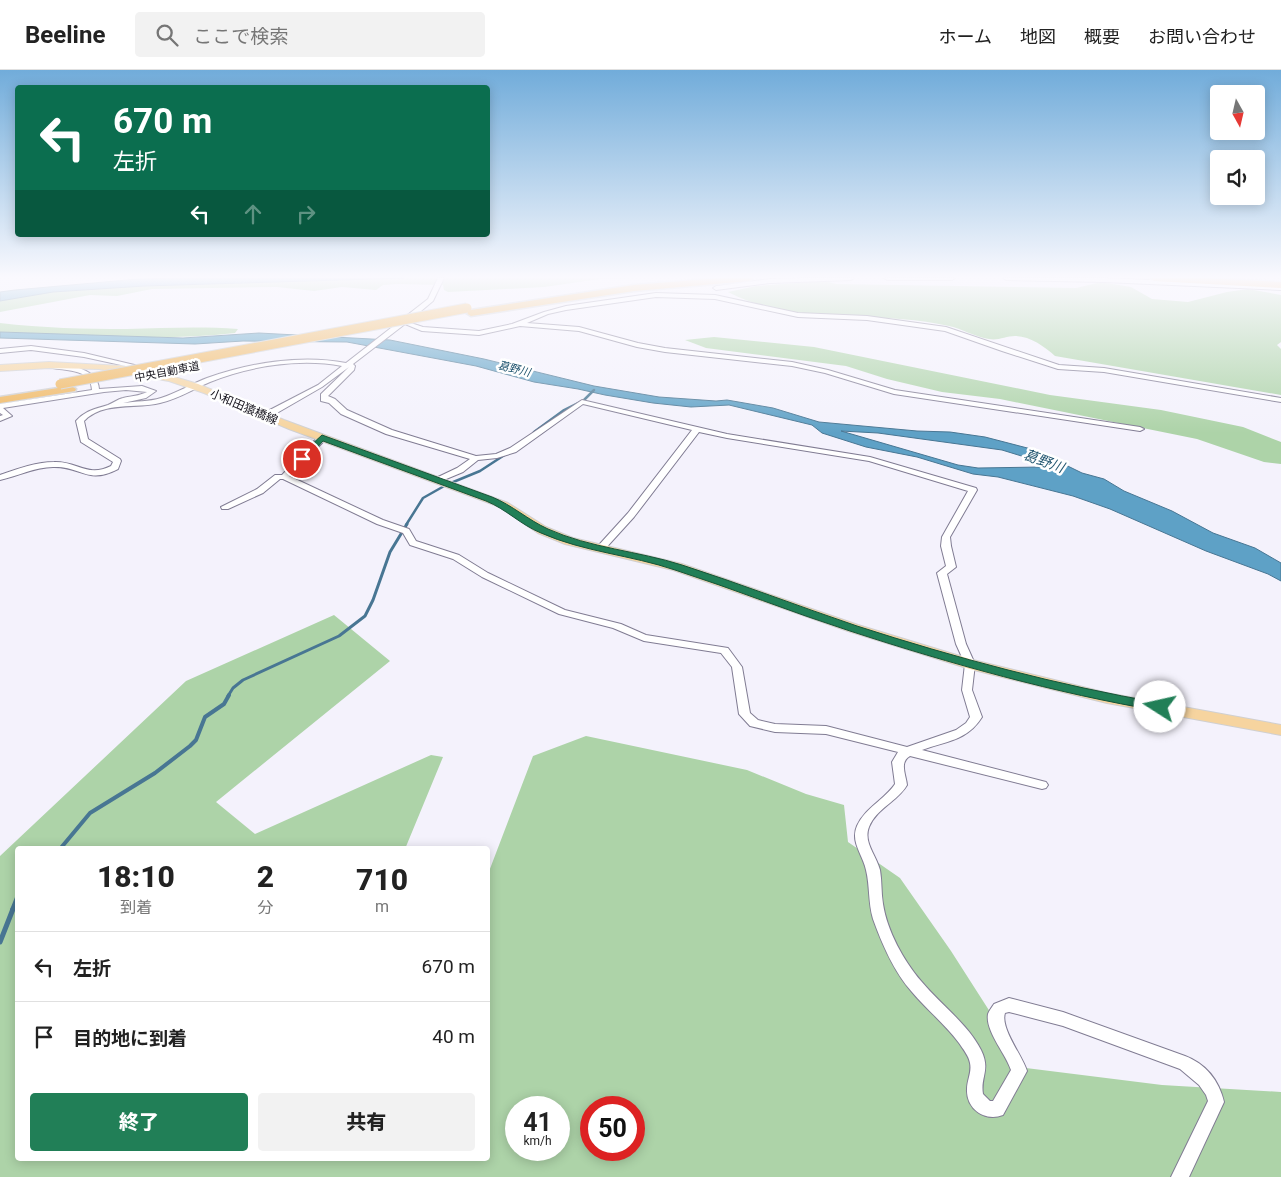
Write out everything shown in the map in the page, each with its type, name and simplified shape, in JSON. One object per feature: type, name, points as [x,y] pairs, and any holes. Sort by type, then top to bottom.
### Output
[{"type":"highway","name":"中央自動車道","points":[[0,394],[360,330]]},
{"type":"highway","name":"中央自動車道","points":[[0,400],[71,389],[370,330]]},
{"type":"main road","name":"小和田猿橋線","points":[[0,368],[73,364],[112,368],[162,377],[195,386],[322,438],[504,505],[552,535],[677,567],[853,628],[970,664],[1107,698],[1281,730]]},
{"type":"street","points":[[267,415],[312,391],[394,330]]},
{"type":"street","points":[[431,330],[479,333],[494,330]]},
{"type":"street","points":[[580,330],[637,346],[792,364],[826,370],[894,392],[1140,429]]},
{"type":"street","points":[[948,330],[1058,367],[1104,370],[1281,400]]},
{"type":"street","points":[[0,351],[31,348],[84,355],[140,367],[162,377]]},
{"type":"street","points":[[0,478],[52,464],[94,474],[115,467],[117,461],[114,458],[86,442],[81,427],[81,419],[88,413],[112,407],[159,401],[233,372],[266,365],[304,362],[351,363]]},
{"type":"street","points":[[351,363],[352,369],[324,396],[324,399],[332,401],[344,412],[389,432],[476,458],[497,456],[513,450],[582,402],[697,429],[870,459],[973,490],[946,537],[951,567],[942,573],[961,644],[970,664],[966,683],[976,714],[972,725],[952,737],[910,751],[900,758],[898,762],[902,786],[872,811],[867,818],[862,829],[862,844],[873,870],[876,906],[896,952],[915,984],[939,1011],[957,1027],[976,1055],[979,1067],[974,1092],[976,1102],[987,1110],[997,1108],[1019,1071],[1017,1061],[996,1025],[995,1016],[999,1008],[1009,1005],[1036,1011],[1099,1031],[1185,1063],[1197,1071],[1213,1091],[1216,1102],[1180,1177]]},
{"type":"street","points":[[0,368],[56,367],[71,369],[91,376],[94,379],[96,392]]},
{"type":"street","points":[[0,408],[133,387],[146,387],[152,390],[144,396],[120,400],[112,407]]},
{"type":"street","points":[[0,408],[8,416],[0,419]]},
{"type":"street","points":[[601,548],[631,515],[697,429]]},
{"type":"street","points":[[284,477],[322,438]]},
{"type":"street","points":[[439,480],[460,470],[476,458]]},
{"type":"street","points":[[225,507],[260,491],[278,478],[284,477],[401,530],[413,543],[456,557],[485,575],[562,612],[617,626],[644,638],[724,650],[737,667],[745,714],[754,723],[775,728],[826,730],[1042,785]]},
{"type":"green space","points":[[0,330],[238,330],[235,333],[176,337],[118,337],[0,332]]},
{"type":"green space","points":[[961,330],[1281,330],[1281,342],[1277,345],[1281,349],[1281,395],[1055,356],[1037,343],[1021,336],[999,339],[979,337]]},
{"type":"green space","points":[[714,337],[814,347],[1050,395],[1161,410],[1243,427],[1281,442],[1281,464],[1264,462],[1197,439],[1000,399],[942,392],[887,379],[846,366],[706,348],[685,340]]},
{"type":"green space","points":[[334,615],[390,661],[216,802],[255,834],[431,755],[443,757],[406,846],[15,846],[15,1161],[490,1161],[490,869],[533,756],[586,736],[747,770],[806,794],[844,805],[848,842],[900,878],[951,951],[1026,1068],[1162,1085],[1281,1092],[1281,1177],[0,1177],[0,856],[186,681]]},
{"type":"water","name":"葛野川","points":[[0,332],[183,338],[259,333],[390,340],[484,359],[594,386],[659,397],[727,400],[773,408],[819,422],[917,431],[950,432],[985,437],[1035,450],[1082,473],[1104,479],[1124,491],[1172,511],[1213,533],[1255,548],[1281,563],[1281,581],[1110,509],[1073,496],[998,477],[973,474],[917,457],[866,447],[822,433],[812,425],[729,405],[691,407],[653,403],[534,382],[476,366],[347,342],[243,341],[195,344],[0,338]],"holes":[[[841,431],[878,433],[1002,450],[1028,458],[1042,467],[978,468],[958,465]]]},
{"type":"waterway","points":[[534,432],[564,410],[584,400],[594,390]]},
{"type":"waterway","points":[[406,525],[423,498],[446,485],[480,471],[506,454]]},
{"type":"waterway","points":[[228,696],[233,688],[243,680],[339,636],[365,616],[373,600],[390,552],[407,524]]},
{"type":"waterway","points":[[62,846],[90,813],[155,773],[190,746],[196,740],[205,717],[224,704],[229,695]]},
{"type":"waterway","points":[[12,910],[15,902]]},
{"type":"waterway","points":[[0,942],[13,909]]},
{"type":"route","points":[[302,459],[303,455],[322,438],[504,505],[542,530],[569,541],[677,567],[853,628],[1016,677],[1107,698],[1160,707]]}]
